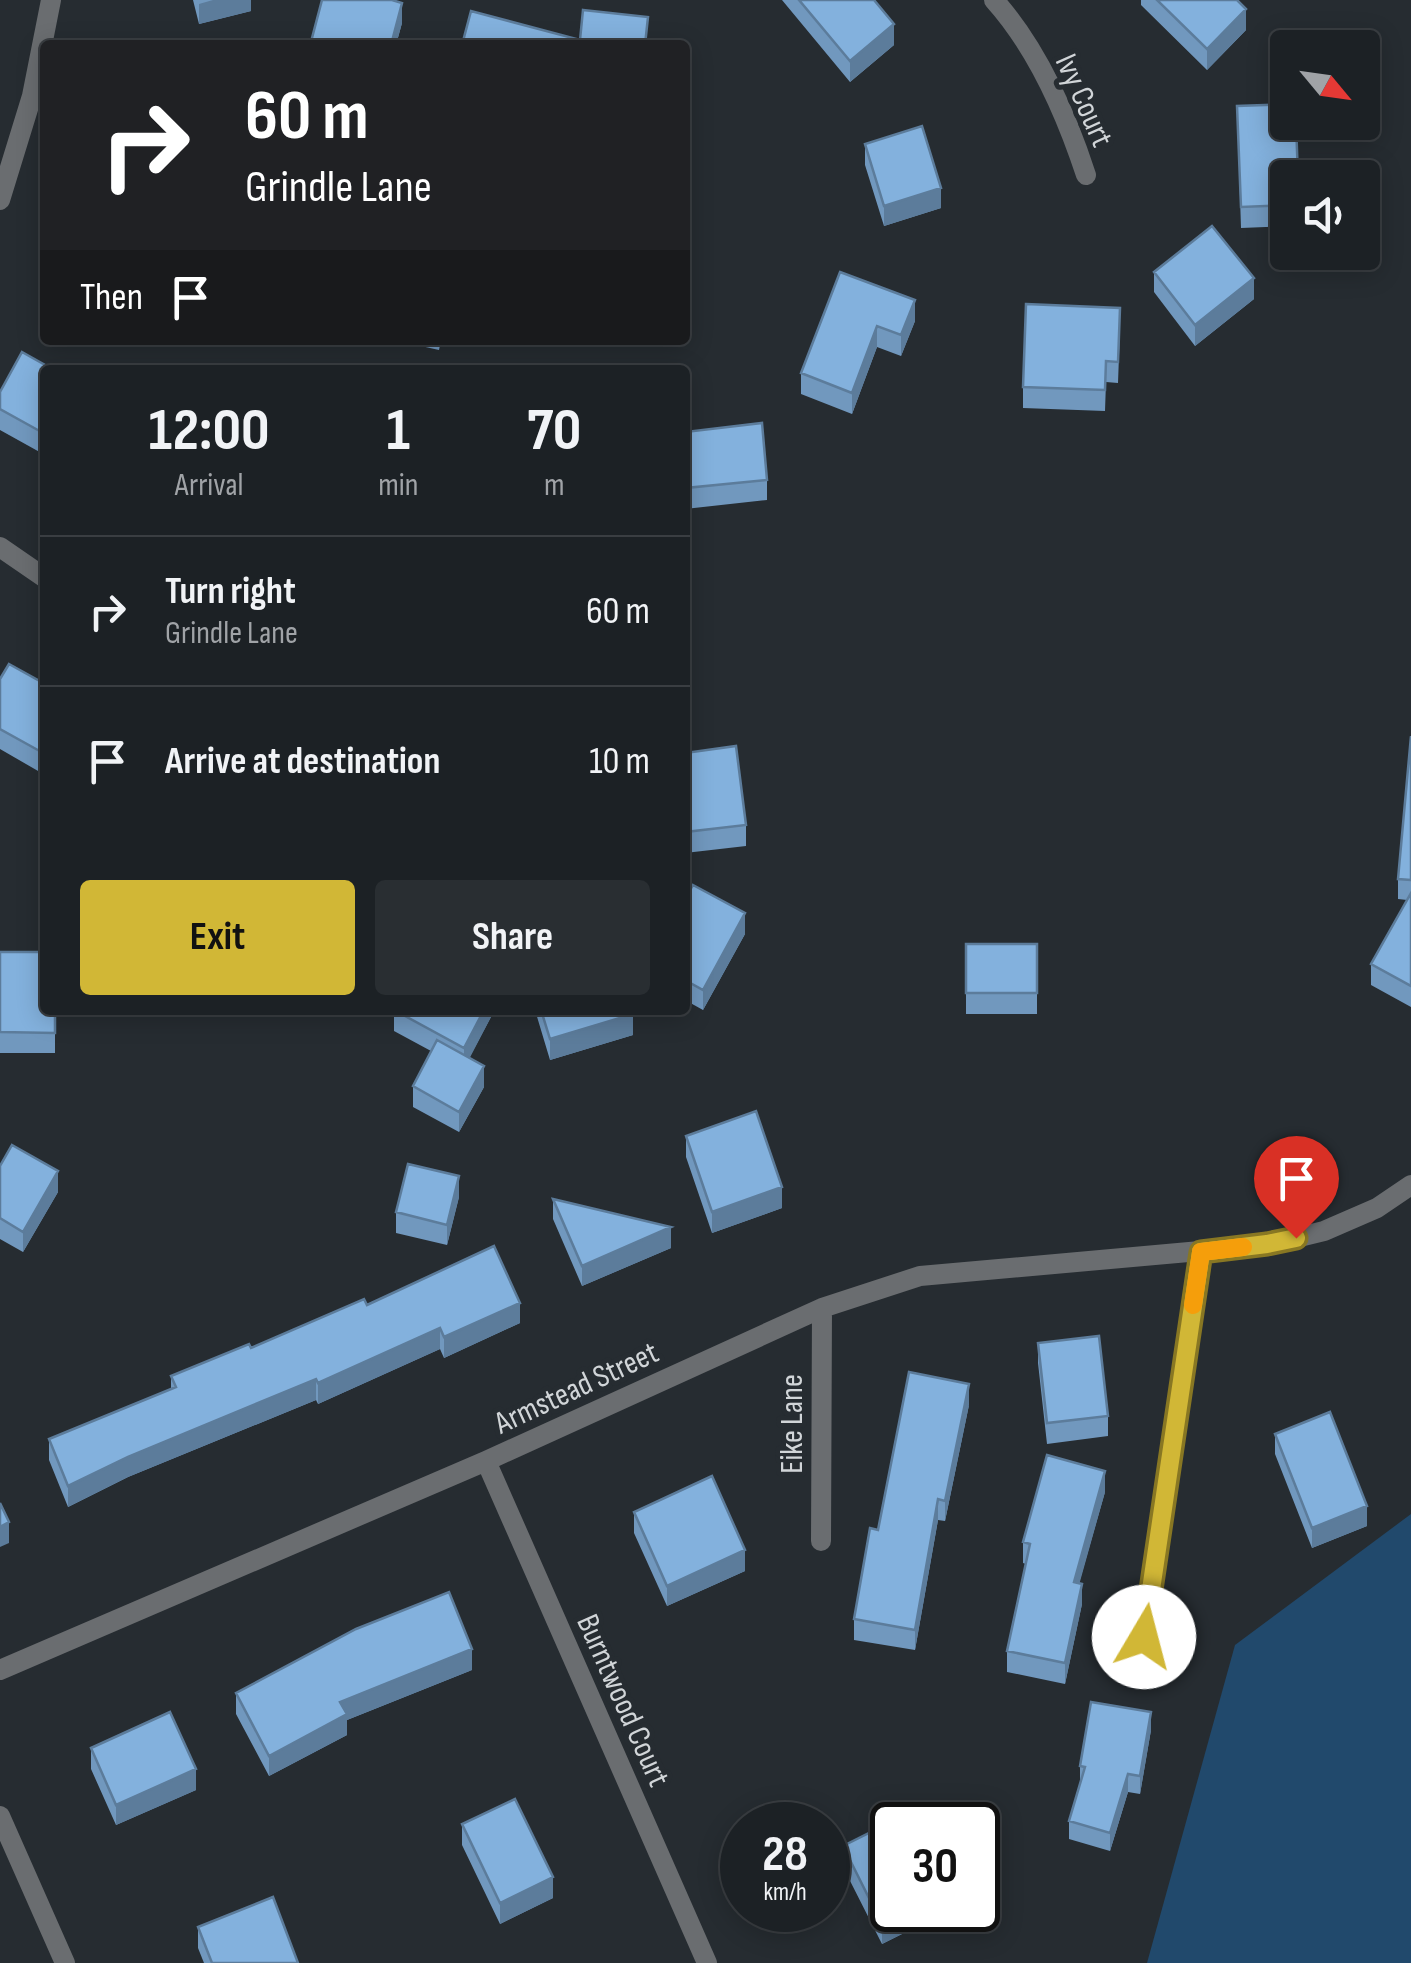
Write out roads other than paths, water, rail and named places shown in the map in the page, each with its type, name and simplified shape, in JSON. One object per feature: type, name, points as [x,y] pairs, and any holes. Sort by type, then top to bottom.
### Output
[{"type":"street","points":[[46,40],[51,0]]},
{"type":"street","name":"Ivy Court","points":[[994,0],[1042,70],[1073,135],[1086,175]]},
{"type":"street","points":[[0,200],[39,97]]},
{"type":"street","points":[[0,548],[40,575]]},
{"type":"street","name":"Armstead Street","points":[[0,1670],[486,1461],[822,1308],[920,1276],[1267,1244],[1324,1231],[1377,1208],[1411,1186]]},
{"type":"street","points":[[1144,1637],[1201,1252]]},
{"type":"street","name":"Eike Lane","points":[[821,1542],[822,1308]]},
{"type":"street","name":"Burntwood Court","points":[[486,1461],[707,1963]]},
{"type":"street","points":[[0,1816],[65,1963]]}]
